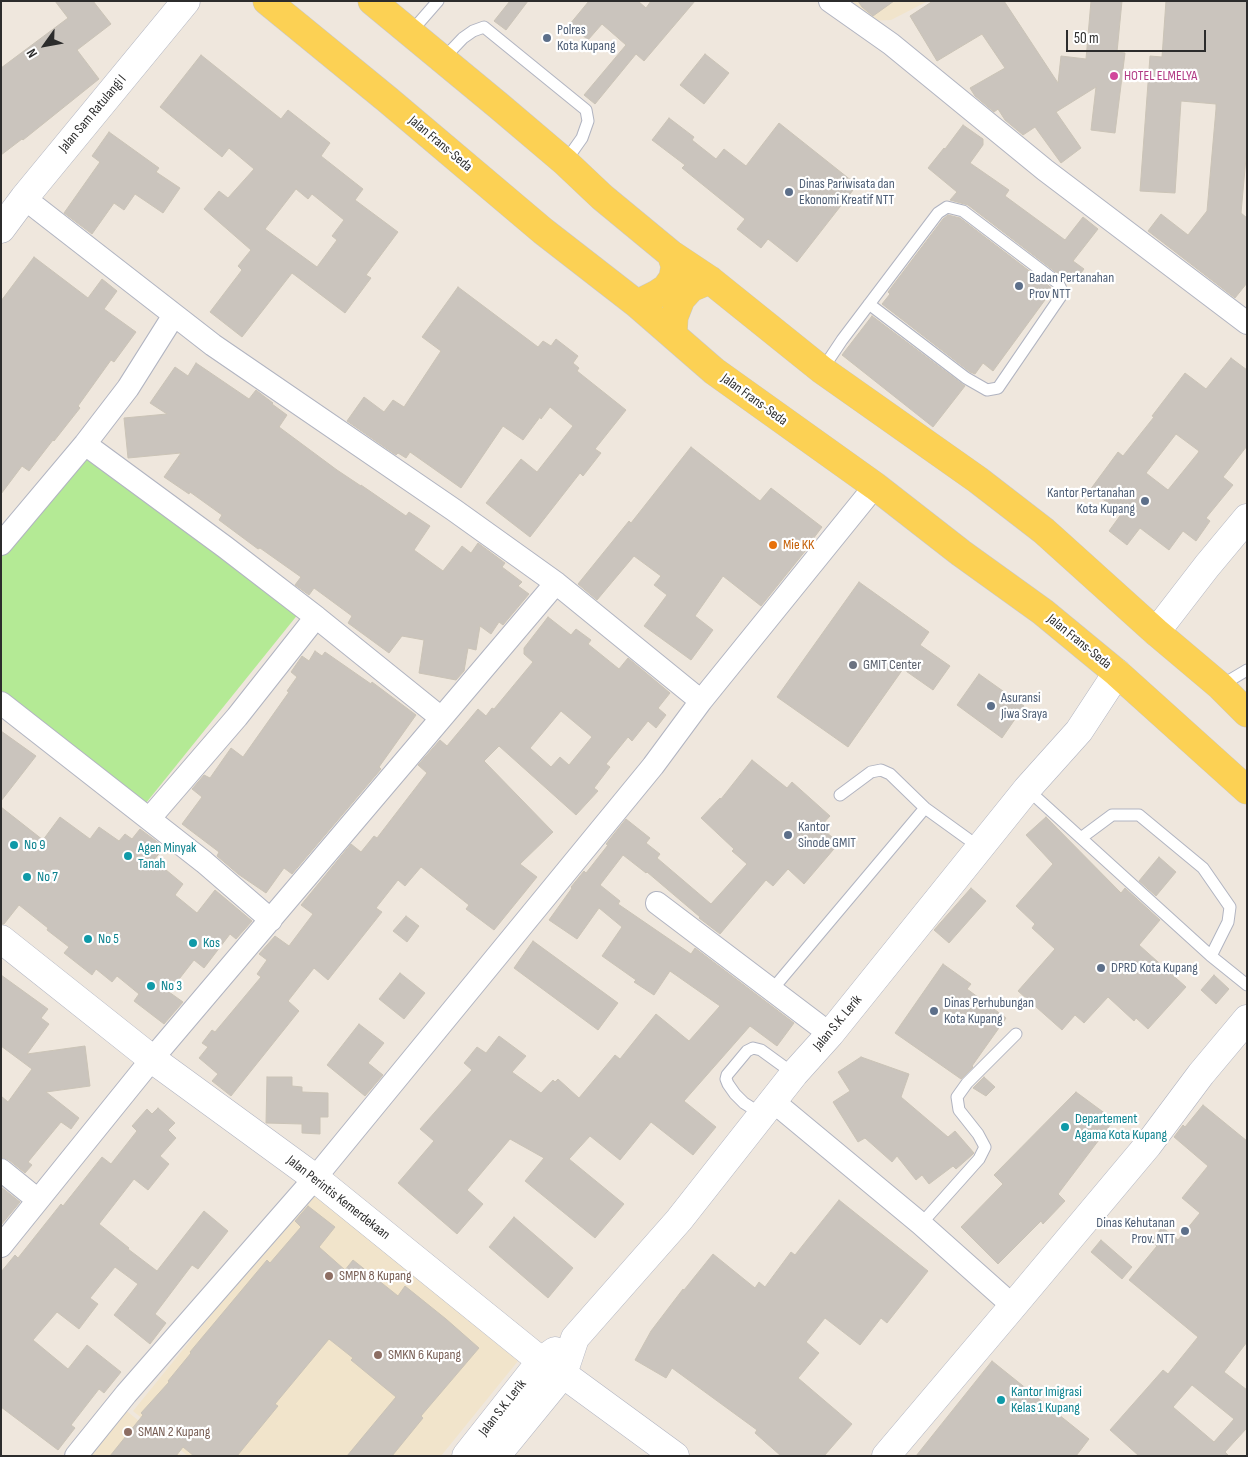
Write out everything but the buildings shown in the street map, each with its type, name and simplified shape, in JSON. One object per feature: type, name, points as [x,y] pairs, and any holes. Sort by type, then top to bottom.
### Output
[{"type":"main road","name":"Jalan Sam Ratulangi I","points":[[1,229],[24,198],[186,1]]},
{"type":"main road","name":"Jalan Frans-Seda","points":[[267,1],[543,230],[637,304],[714,371],[875,486],[961,553],[1043,612],[1117,673],[1247,790]]},
{"type":"main road","points":[[372,1],[565,162],[602,197],[671,254],[710,280],[822,370],[978,480],[1037,526],[1220,686],[1247,713]]},
{"type":"main road","points":[[637,304],[666,288],[673,278],[675,266],[671,254]]},
{"type":"main road","points":[[673,334],[674,318],[681,299],[692,288],[710,280]]},
{"type":"main road","points":[[1156,632],[1247,518]]},
{"type":"main road","name":"Jalan S.K. Lerik","points":[[466,1456],[552,1368],[575,1338],[679,1220],[794,1074],[830,1034],[979,847],[1027,789],[1079,731],[1117,673]]},
{"type":"main road","name":"Jalan Perintis Kemerdekaan","points":[[1,939],[152,1059],[315,1178],[552,1368],[675,1456]]},
{"type":"main road","points":[[886,1456],[1148,1145],[1201,1074],[1247,1019]]},
{"type":"main road","points":[[496,1456],[552,1368]]},
{"type":"street","points":[[830,1],[891,44],[1045,170],[1247,323]]},
{"type":"street","points":[[24,198],[214,346],[556,582],[701,701]]},
{"type":"street","points":[[1,544],[85,444],[128,388],[174,315]]},
{"type":"street","points":[[85,444],[225,547],[440,718]]},
{"type":"street","points":[[76,1456],[126,1394],[315,1178],[653,766],[701,701],[875,486]]},
{"type":"street","points":[[1,1246],[152,1059],[556,582]]},
{"type":"street","points":[[149,818],[238,717],[316,618]]},
{"type":"street","points":[[1,703],[204,862],[271,920]]},
{"type":"street","points":[[657,903],[830,1034]]},
{"type":"street","points":[[768,1108],[922,1224],[1013,1306]]},
{"type":"street","points":[[1,1170],[38,1200]]},
{"type":"lane","points":[[410,33],[438,1]]},
{"type":"lane","points":[[443,59],[473,30],[484,27],[586,110],[588,121],[582,138],[565,162]]},
{"type":"lane","points":[[822,370],[842,340],[869,304],[938,213],[947,207],[963,211],[1058,283],[1063,293],[998,388],[987,390],[966,378],[869,304]]},
{"type":"lane","points":[[1220,686],[1247,670]]},
{"type":"lane","points":[[840,795],[871,772],[881,770],[890,774],[925,808],[979,847]]},
{"type":"lane","points":[[1027,789],[1211,956],[1247,985]]},
{"type":"lane","points":[[771,991],[925,808]]},
{"type":"lane","points":[[1081,838],[1112,815],[1139,815],[1203,868],[1230,907],[1228,922],[1211,956]]},
{"type":"lane","points":[[922,1224],[979,1159],[985,1147],[978,1134],[959,1110],[957,1097],[967,1083],[1016,1034]]},
{"type":"lane","points":[[768,1108],[744,1103],[728,1084],[727,1074],[753,1048],[761,1050],[794,1074]]},
{"type":"shaded area","points":[[844,1],[928,1],[891,20],[869,21]]},
{"type":"shaded area","name":"SMPN 8 Kupang","points":[[311,1192],[518,1361],[441,1456],[188,1456],[133,1411]]},
{"type":"shaded area","name":"SMAN 2 Kupang","points":[[123,1408],[182,1456],[85,1456]]},
{"type":"green space","points":[[77,442],[303,608],[146,803],[1,690],[1,538]]},
{"type":"place","name":"Polres Kota Kupang","points":[[547,38]]},
{"type":"place","name":"HOTEL ELMELYA","points":[[1114,76]]},
{"type":"place","name":"Dinas Pariwisata dan Ekonomi Kreatif NTT","points":[[789,192]]},
{"type":"place","name":"Badan Pertanahan Prov NTT","points":[[1019,286]]},
{"type":"place","name":"Kantor Pertanahan Kota Kupang","points":[[1145,501]]},
{"type":"place","name":"Mie KK","points":[[773,545]]},
{"type":"place","name":"GMIT Center","points":[[853,665]]},
{"type":"place","name":"Asuransi Jiwa Sraya","points":[[991,706]]},
{"type":"place","name":"Kantor Sinode GMIT","points":[[788,835]]},
{"type":"place","name":"No 9","points":[[14,845]]},
{"type":"place","name":"Agen Minyak Tanah","points":[[128,856]]},
{"type":"place","name":"No 7","points":[[27,877]]},
{"type":"place","name":"No 5","points":[[88,939]]},
{"type":"place","name":"Kos","points":[[193,943]]},
{"type":"place","name":"DPRD Kota Kupang","points":[[1101,968]]},
{"type":"place","name":"No 3","points":[[151,986]]},
{"type":"place","name":"Dinas Perhubungan Kota Kupang","points":[[934,1011]]},
{"type":"place","name":"Departement Agama Kota Kupang","points":[[1065,1127]]},
{"type":"place","name":"Dinas Kehutanan Prov. NTT","points":[[1185,1231]]},
{"type":"place","name":"SMPN 8 Kupang","points":[[329,1276]]},
{"type":"place","name":"SMKN 6 Kupang","points":[[378,1355]]},
{"type":"place","name":"Kantor Imigrasi Kelas 1 Kupang","points":[[1001,1400]]},
{"type":"place","name":"SMAN 2 Kupang","points":[[128,1432]]}]
